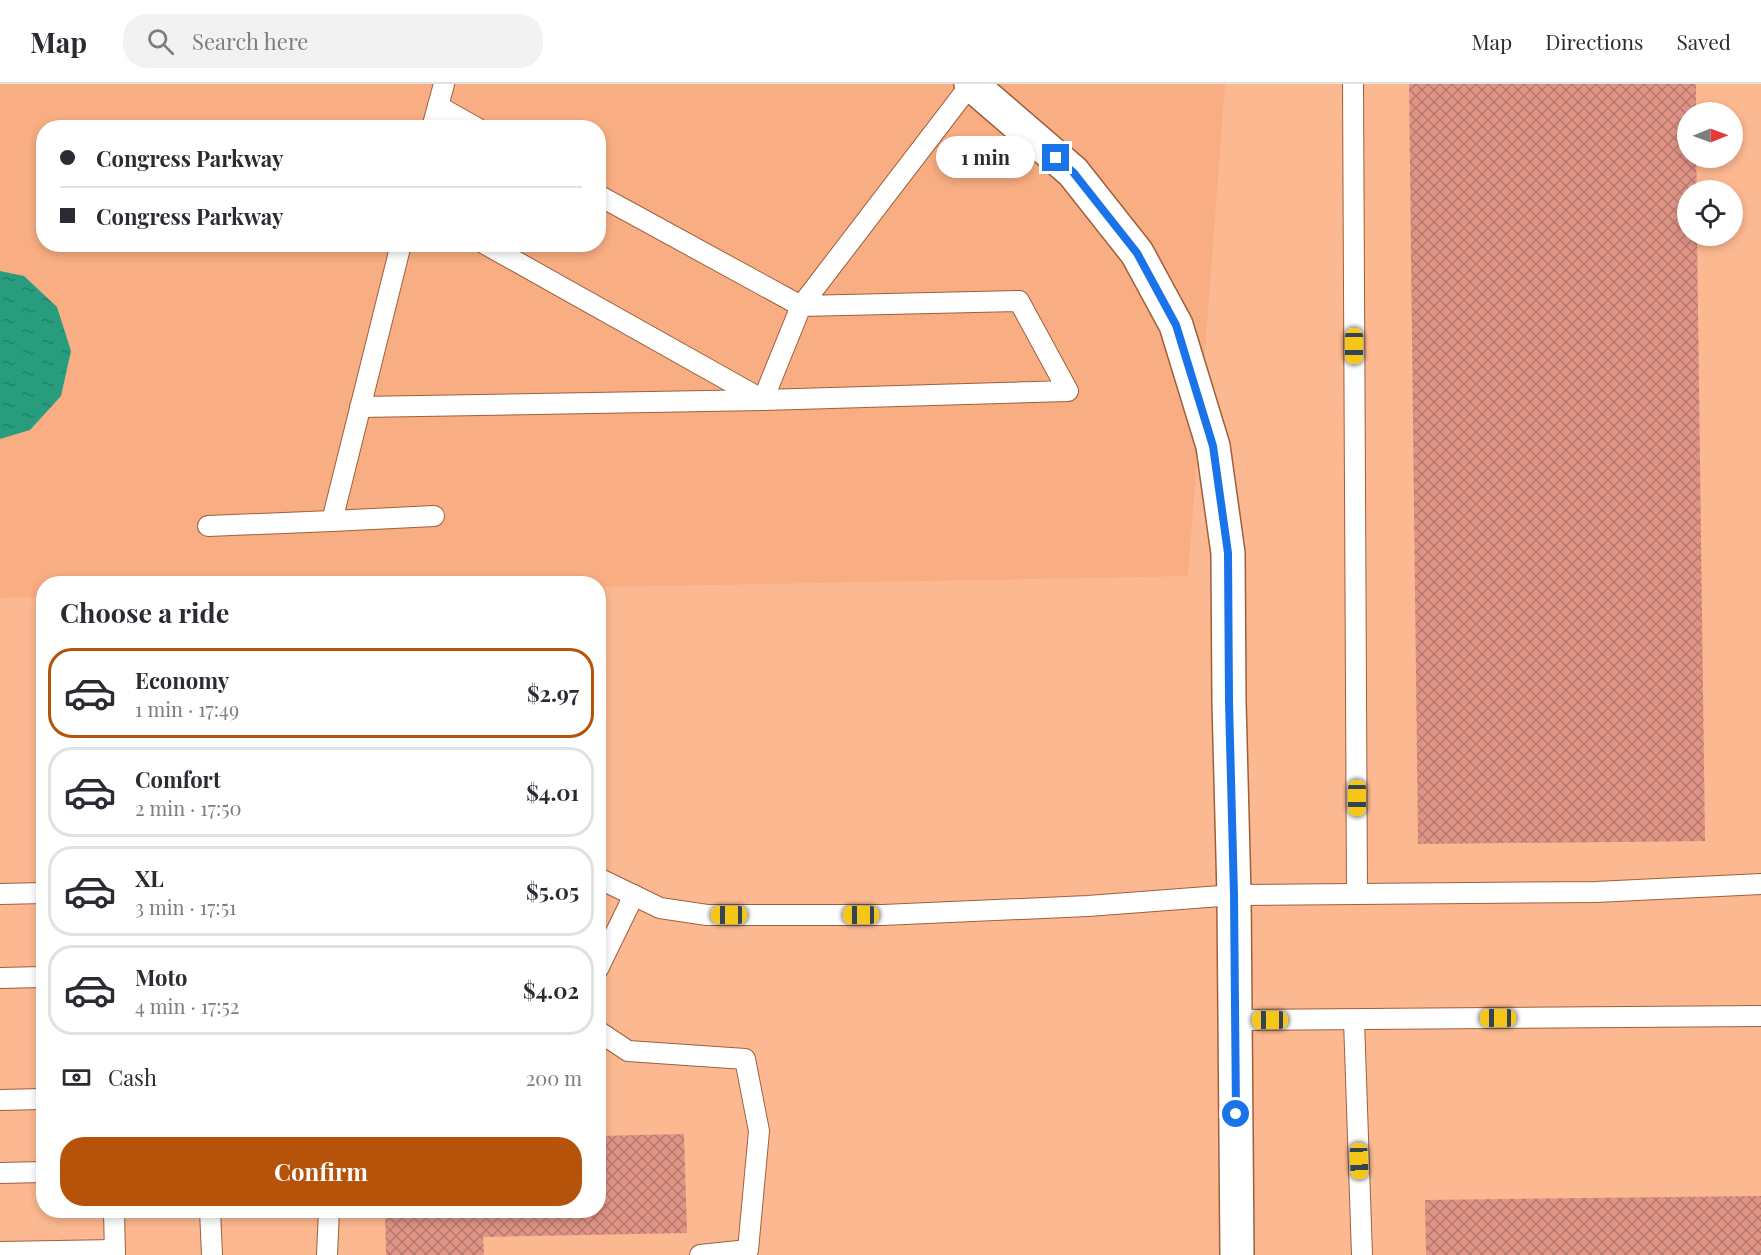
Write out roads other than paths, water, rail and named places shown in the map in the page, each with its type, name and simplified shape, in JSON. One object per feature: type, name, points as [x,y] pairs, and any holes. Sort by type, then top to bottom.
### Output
[{"type":"street","points":[[971,84],[1073,172],[1137,253],[1176,325],[1213,446],[1228,553],[1237,1255]]},
{"type":"lane","points":[[434,120],[444,84]]},
{"type":"lane","points":[[763,400],[801,306],[971,84]]},
{"type":"lane","points":[[1353,84],[1357,894]]},
{"type":"lane","points":[[438,106],[463,120]]},
{"type":"lane","points":[[360,407],[1068,392],[1019,301],[801,306],[606,199]]},
{"type":"lane","points":[[332,521],[399,252]]},
{"type":"lane","points":[[499,252],[763,400]]},
{"type":"lane","points":[[208,526],[434,516]]},
{"type":"lane","points":[[606,882],[660,908],[707,915],[883,915],[1088,906],[1234,895],[1596,892],[1761,884]]},
{"type":"lane","points":[[0,894],[36,893]]},
{"type":"lane","points":[[606,953],[634,895]]},
{"type":"lane","points":[[0,978],[36,977]]},
{"type":"lane","points":[[1235,1020],[1761,1016]]},
{"type":"lane","points":[[1354,1020],[1362,1255]]},
{"type":"lane","points":[[606,1036],[628,1051],[745,1059],[759,1131],[748,1250],[700,1255]]},
{"type":"lane","points":[[0,1100],[36,1099]]},
{"type":"lane","points":[[0,1173],[36,1172]]},
{"type":"lane","points":[[0,1252],[115,1253],[114,1218]]},
{"type":"lane","points":[[210,1218],[212,1255]]},
{"type":"lane","points":[[327,1255],[329,1218]]},
{"type":"water","points":[[0,271],[24,276],[57,307],[71,351],[61,396],[30,430],[0,439]]}]
